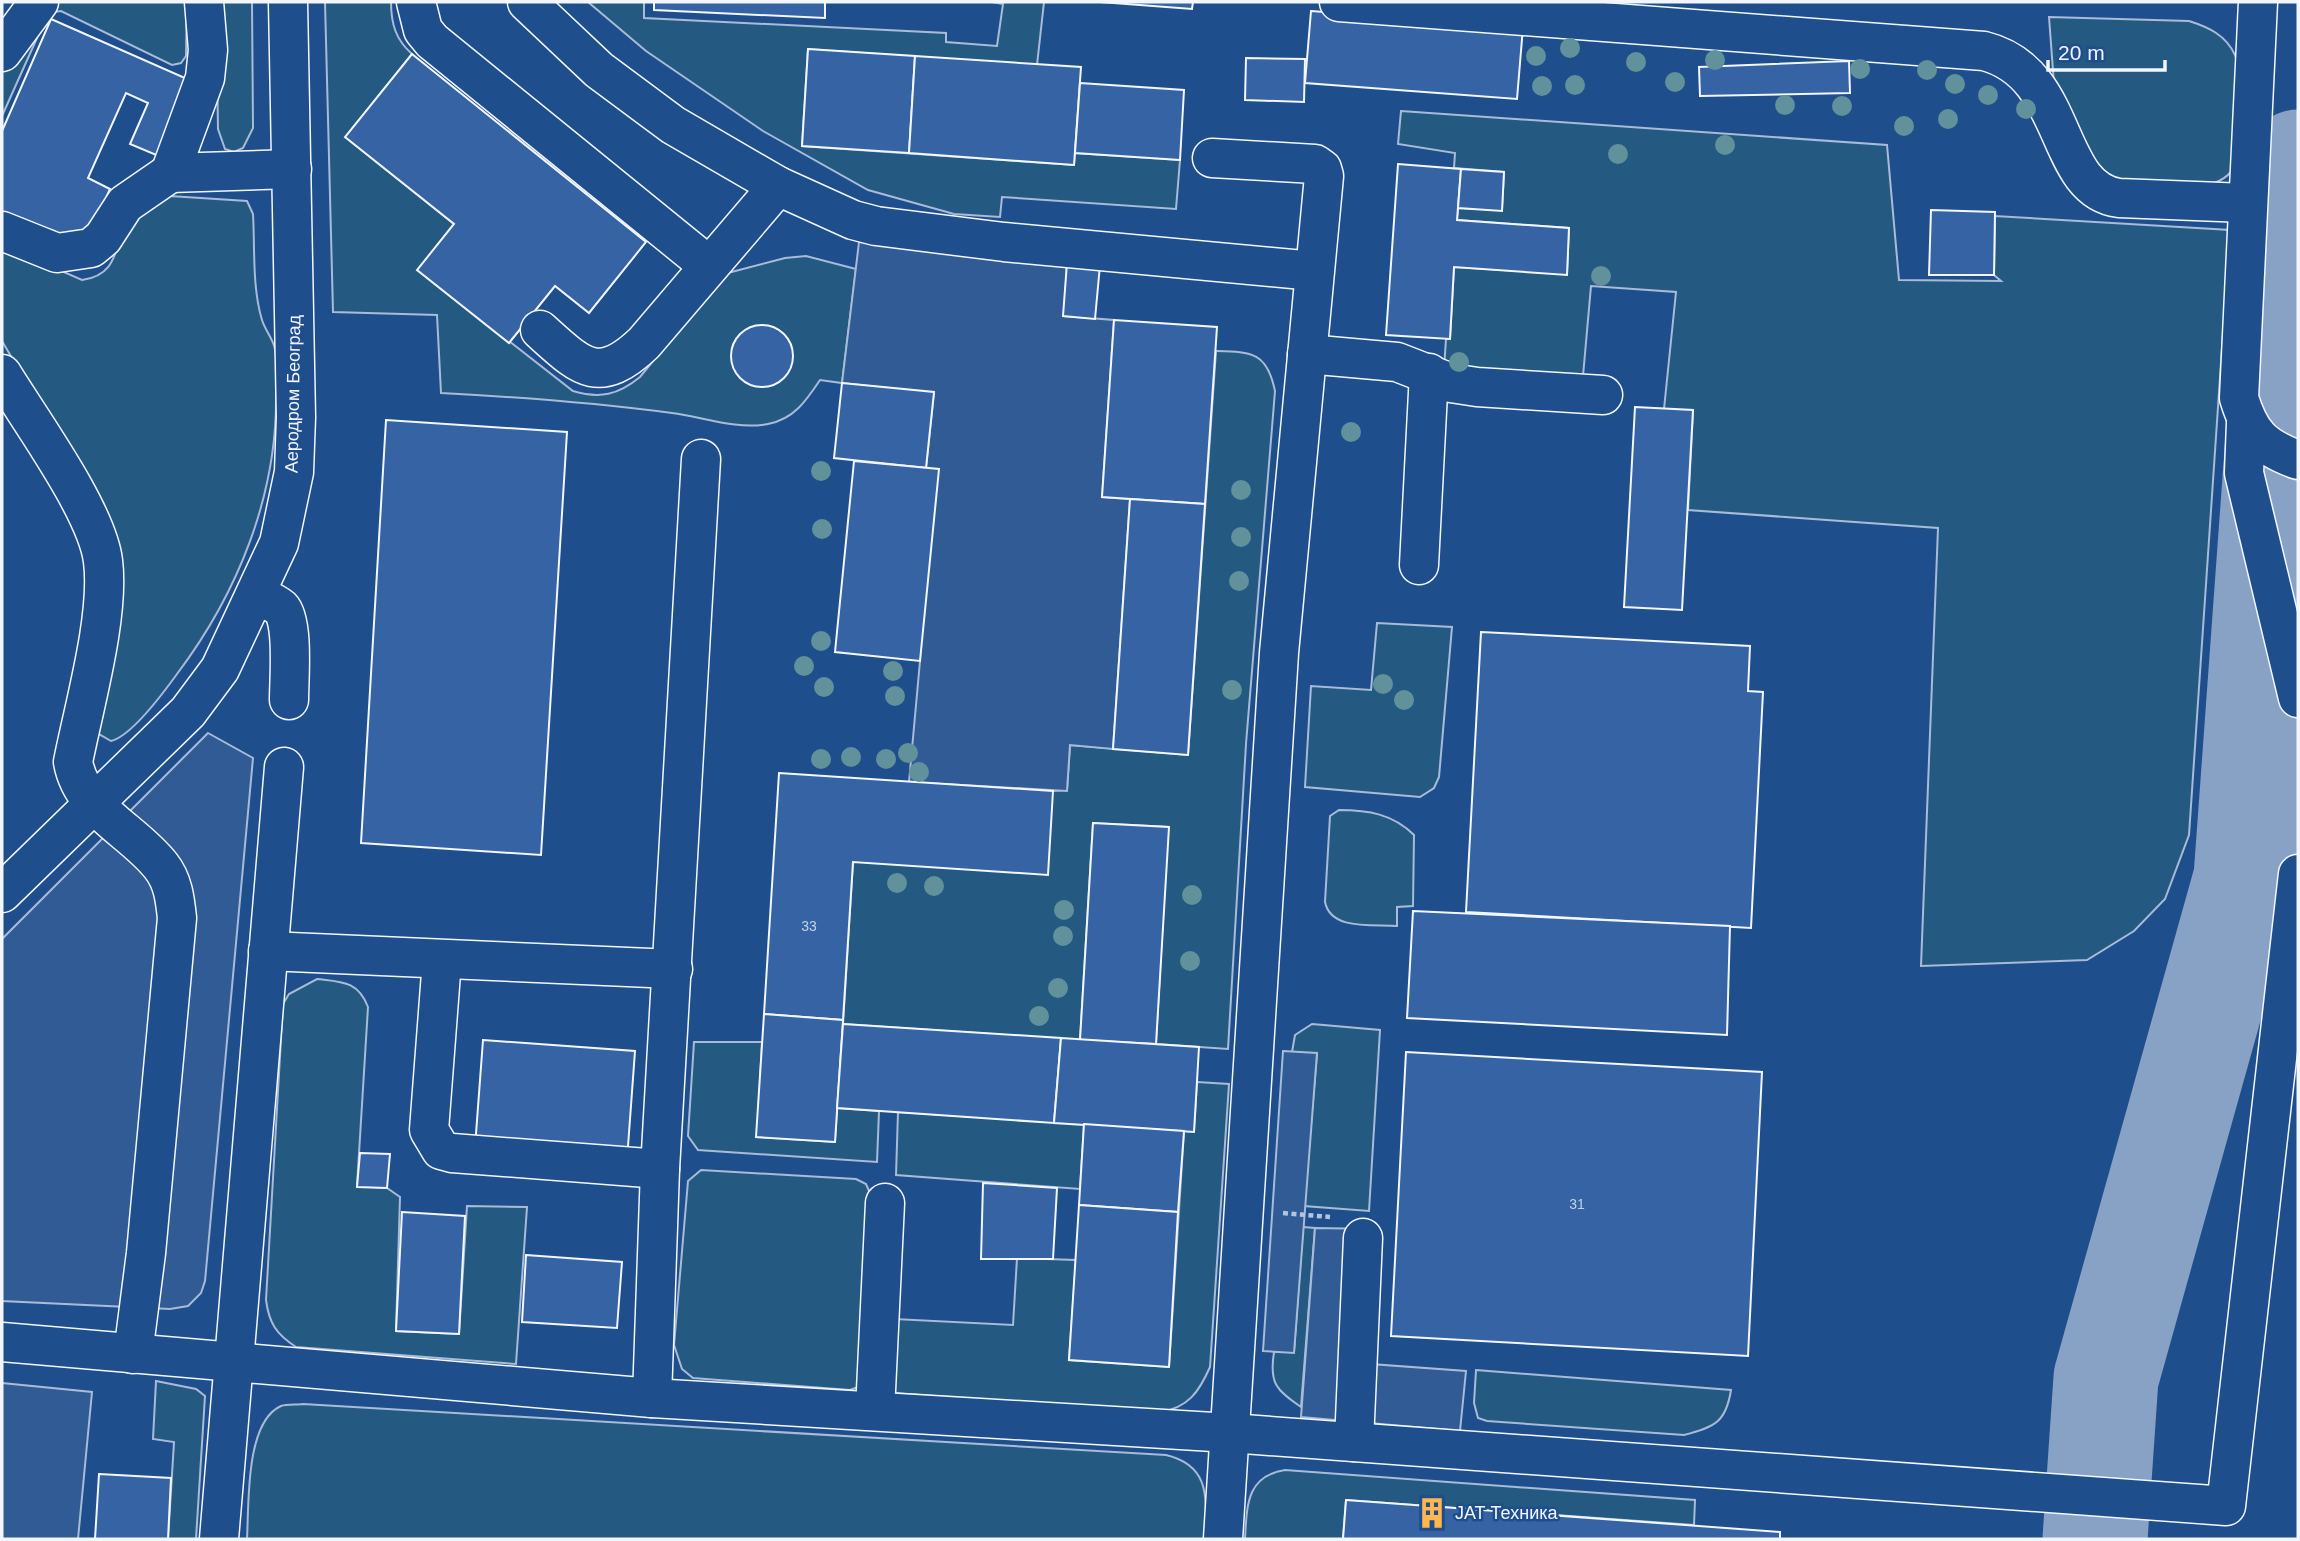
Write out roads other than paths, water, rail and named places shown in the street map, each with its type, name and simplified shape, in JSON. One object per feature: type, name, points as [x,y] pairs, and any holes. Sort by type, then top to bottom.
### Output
[{"type":"street","points":[[2,52],[38,2]]},
{"type":"street","points":[[170,173],[205,78],[208,50],[204,2]]},
{"type":"street","name":"Аеродром Београд","points":[[2,893],[188,712],[220,669],[257,595],[279,543],[293,472],[296,417],[288,2]]},
{"type":"street","points":[[416,2],[423,30],[432,41],[709,266]]},
{"type":"street","points":[[527,2],[592,64],[673,125],[778,186],[853,220],[876,226],[1004,242],[1314,271]]},
{"type":"street","points":[[1339,2],[1984,51],[2018,64],[2030,78],[2045,98],[2070,151],[2092,188],[2107,196],[2119,198],[2246,203]]},
{"type":"street","points":[[2258,2],[2246,203],[2239,398],[2246,423],[2244,473],[2298,698]]},
{"type":"street","points":[[1212,158],[1315,164],[1322,169],[1324,176],[1279,653],[1223,1539]]},
{"type":"street","points":[[2,231],[57,253],[91,248],[103,238],[125,204],[170,173],[292,169]]},
{"type":"street","points":[[540,330],[580,365],[592,369],[619,364],[644,343],[778,186]]},
{"type":"street","points":[[1307,354],[1397,362],[1451,383],[1477,387],[1603,396]]},
{"type":"street","points":[[1419,565],[1429,373]]},
{"type":"street","points":[[2,374],[91,521],[103,561],[103,607],[73,762],[79,783],[94,804],[162,867],[174,890],[177,918],[146,1253],[133,1354]]},
{"type":"street","points":[[2246,423],[2263,444],[2298,460]]},
{"type":"street","points":[[652,1398],[660,1169],[701,459]]},
{"type":"street","points":[[257,595],[274,603],[285,614],[288,627],[289,700]]},
{"type":"street","points":[[219,1539],[284,767]]},
{"type":"street","points":[[2,1342],[652,1398],[1230,1433],[2226,1506],[2298,874]]},
{"type":"street","points":[[268,951],[673,968]]},
{"type":"street","points":[[442,960],[429,1130],[441,1150],[660,1169]]},
{"type":"street","points":[[875,1411],[885,1203]]},
{"type":"street","points":[[1351,1227],[1354,1442]]},
{"type":"place","name":"ЈАТ Техника","points":[[1432,1513]]}]
